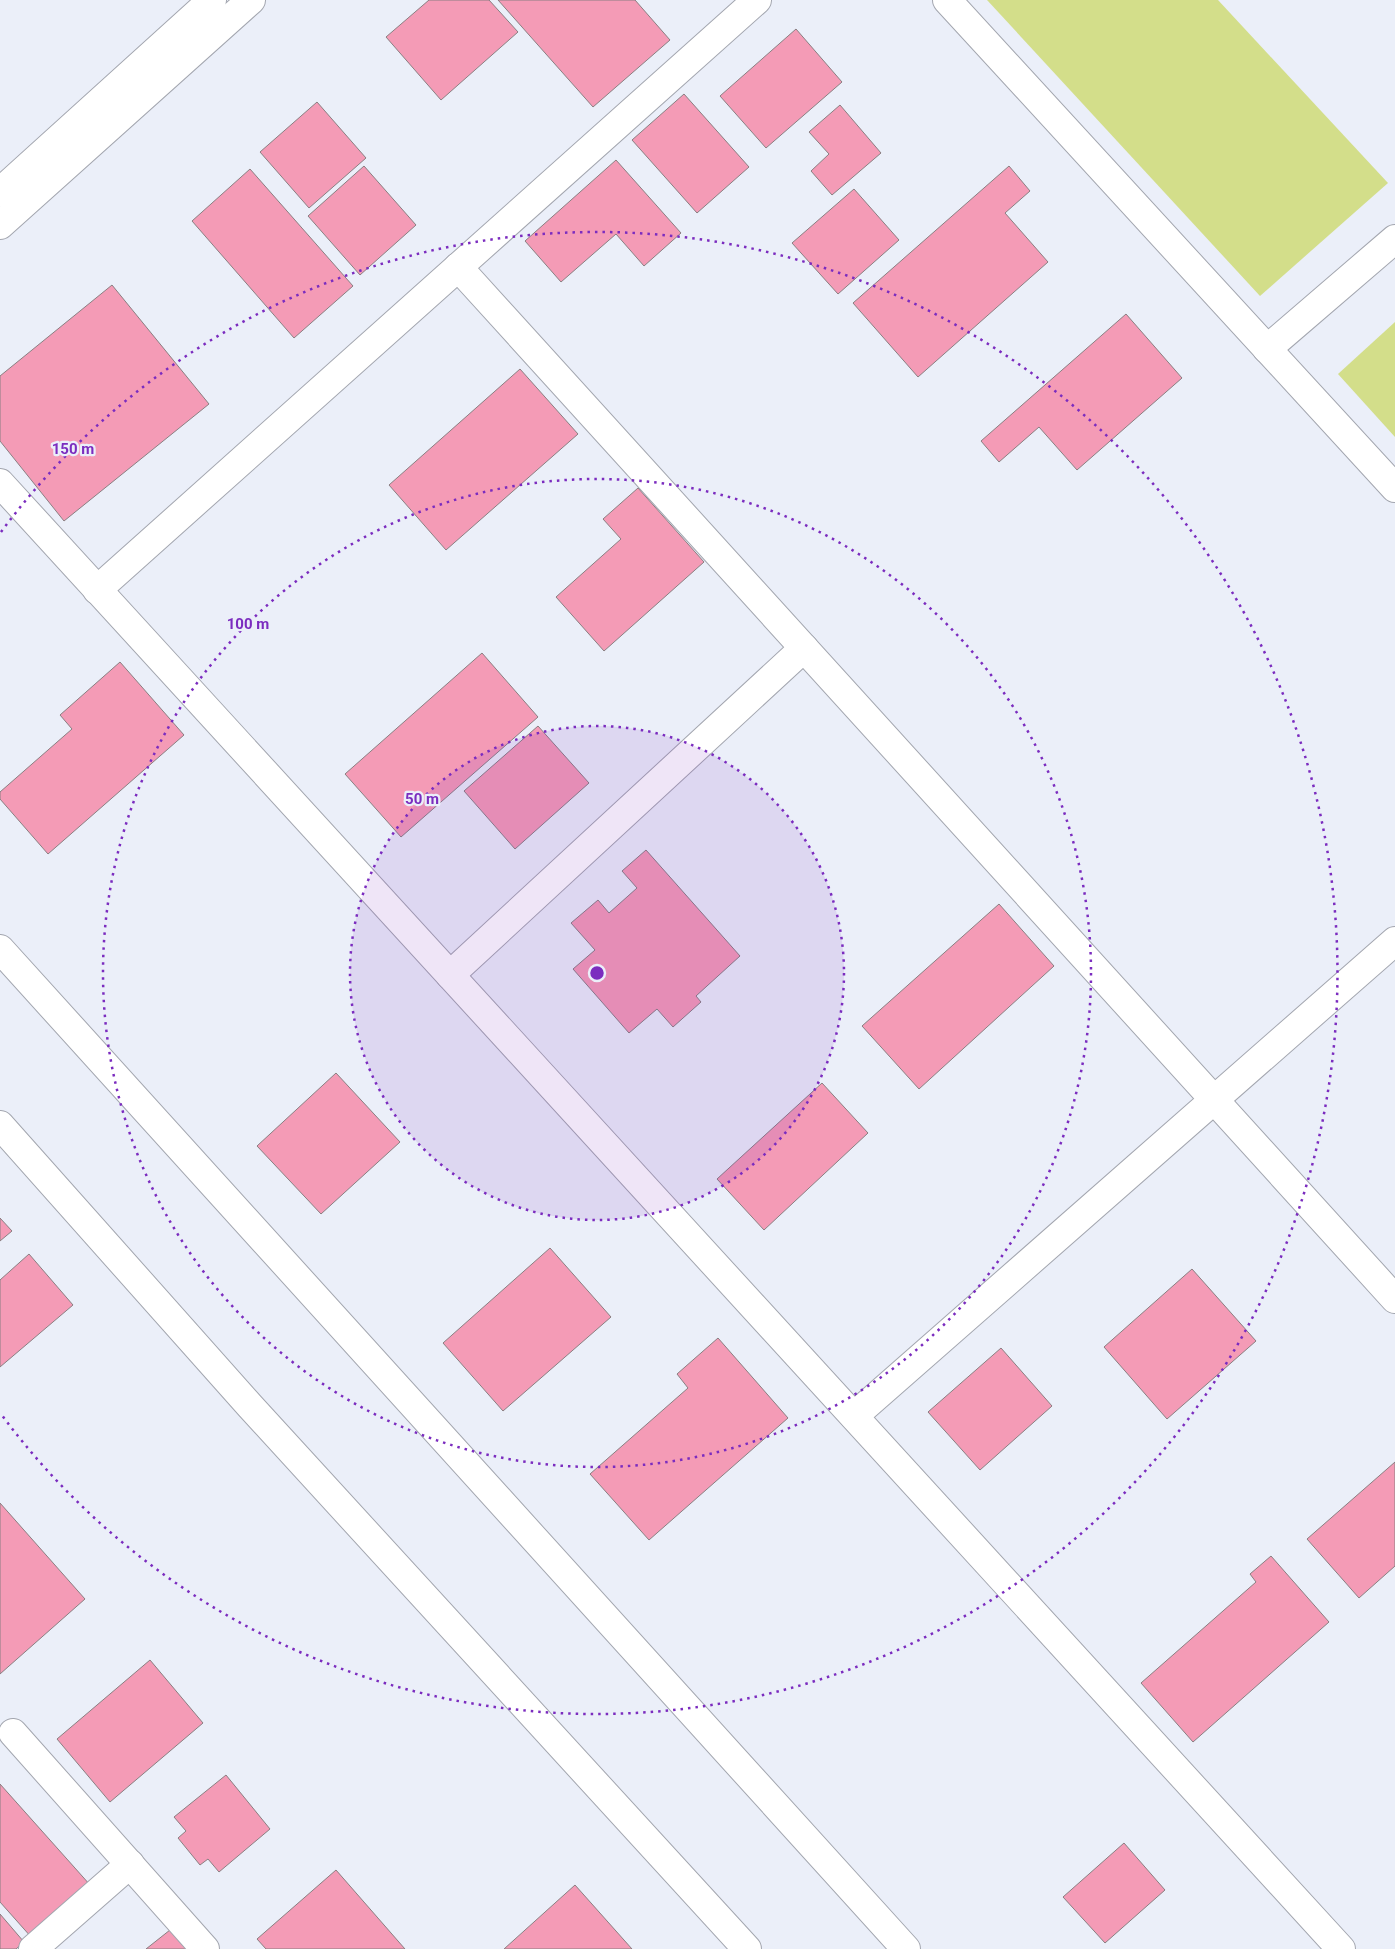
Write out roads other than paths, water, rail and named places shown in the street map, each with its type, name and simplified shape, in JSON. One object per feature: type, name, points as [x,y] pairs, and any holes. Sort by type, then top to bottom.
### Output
[{"type":"street","points":[[0,192],[212,0]]},
{"type":"street","points":[[0,225],[251,0]]},
{"type":"street","points":[[97,590],[757,0]]},
{"type":"street","points":[[947,0],[1395,488]]},
{"type":"street","points":[[1267,349],[1395,239]]},
{"type":"street","points":[[458,267],[1395,1299]]},
{"type":"street","points":[[0,484],[1341,1949]]},
{"type":"street","points":[[450,975],[804,648]]},
{"type":"street","points":[[854,1416],[1395,941]]},
{"type":"street","points":[[0,949],[906,1949]]},
{"type":"street","points":[[0,1124],[250,1406],[747,1949]]},
{"type":"street","points":[[13,1733],[205,1949]]},
{"type":"street","points":[[34,1949],[130,1864]]}]
